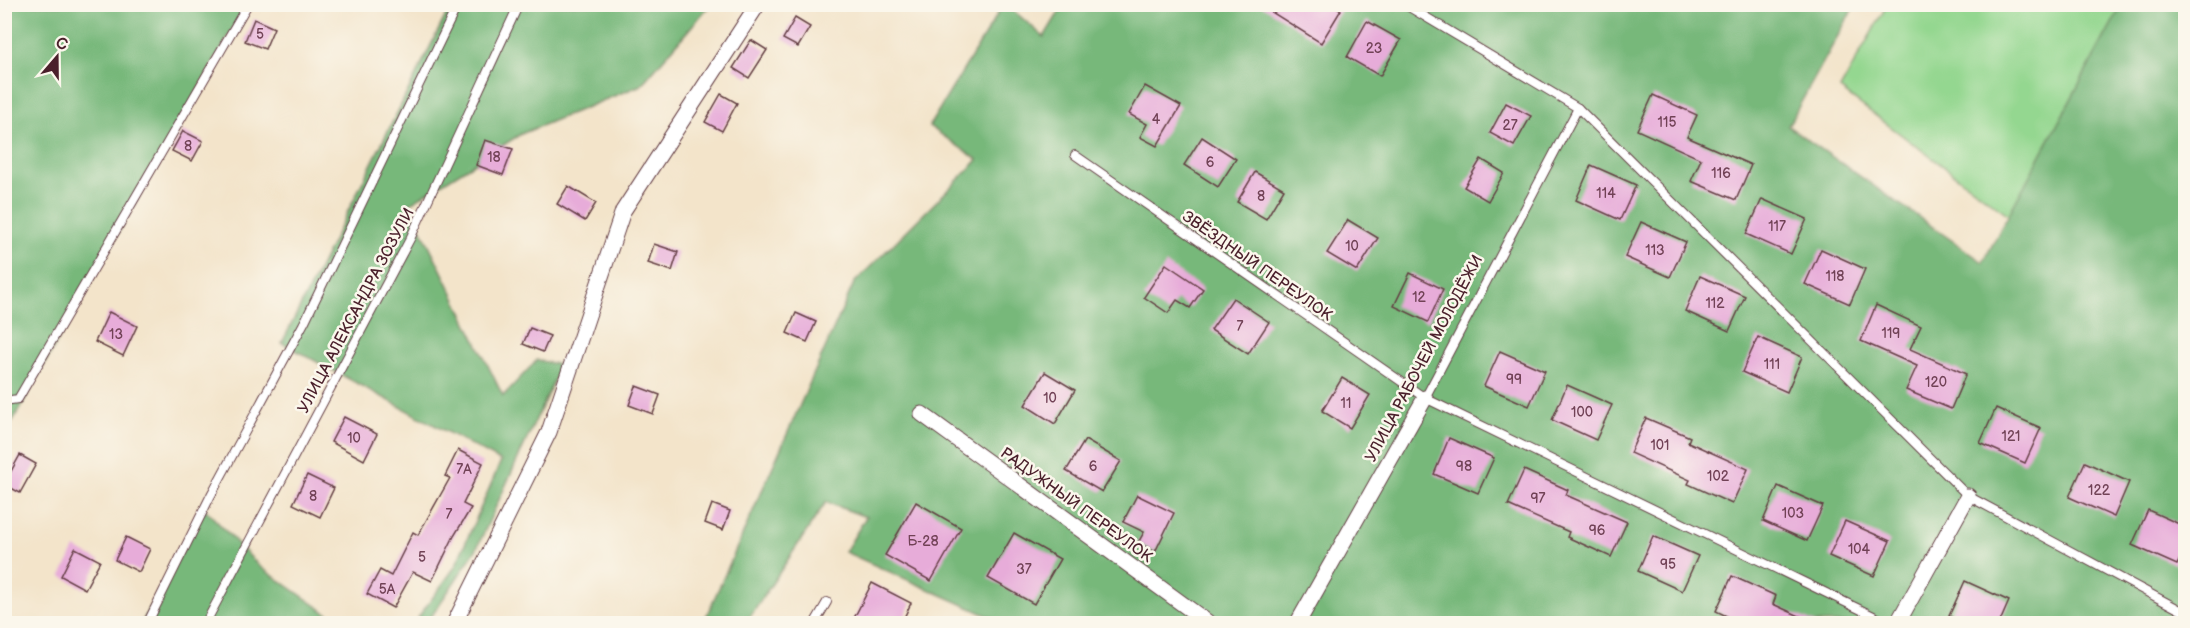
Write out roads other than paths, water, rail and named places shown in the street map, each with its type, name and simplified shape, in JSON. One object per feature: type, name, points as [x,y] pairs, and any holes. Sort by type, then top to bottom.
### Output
[{"type":"street","points":[[454,624],[549,432],[623,211],[758,4]]},
{"type":"street","name":"УЛИЦА РАБОЧЕЙ МОЛОДЁЖИ","points":[[1297,624],[1425,398]]},
{"type":"street","name":"РАДУЖНЫЙ ПЕРЕУЛОК","points":[[922,414],[1210,624]]},
{"type":"street","points":[[1897,624],[1968,496]]},
{"type":"lane","points":[[4,401],[18,399],[248,4]]},
{"type":"lane","points":[[147,624],[211,495],[305,321],[458,4]]},
{"type":"lane","name":"УЛИЦА АЛЕКСАНДРА ЗОЗУЛИ","points":[[205,624],[410,239],[519,4]]},
{"type":"lane","points":[[1404,4],[1578,108],[1968,496],[2186,613]]},
{"type":"lane","name":"УЛИЦА РАБОЧЕЙ МОЛОДЁЖИ","points":[[1425,398],[1578,108]]},
{"type":"lane","name":"ЗВЁЗДНЫЙ ПЕРЕУЛОК","points":[[1075,155],[1425,398],[1890,624]]},
{"type":"lane","points":[[814,624],[827,602]]}]
